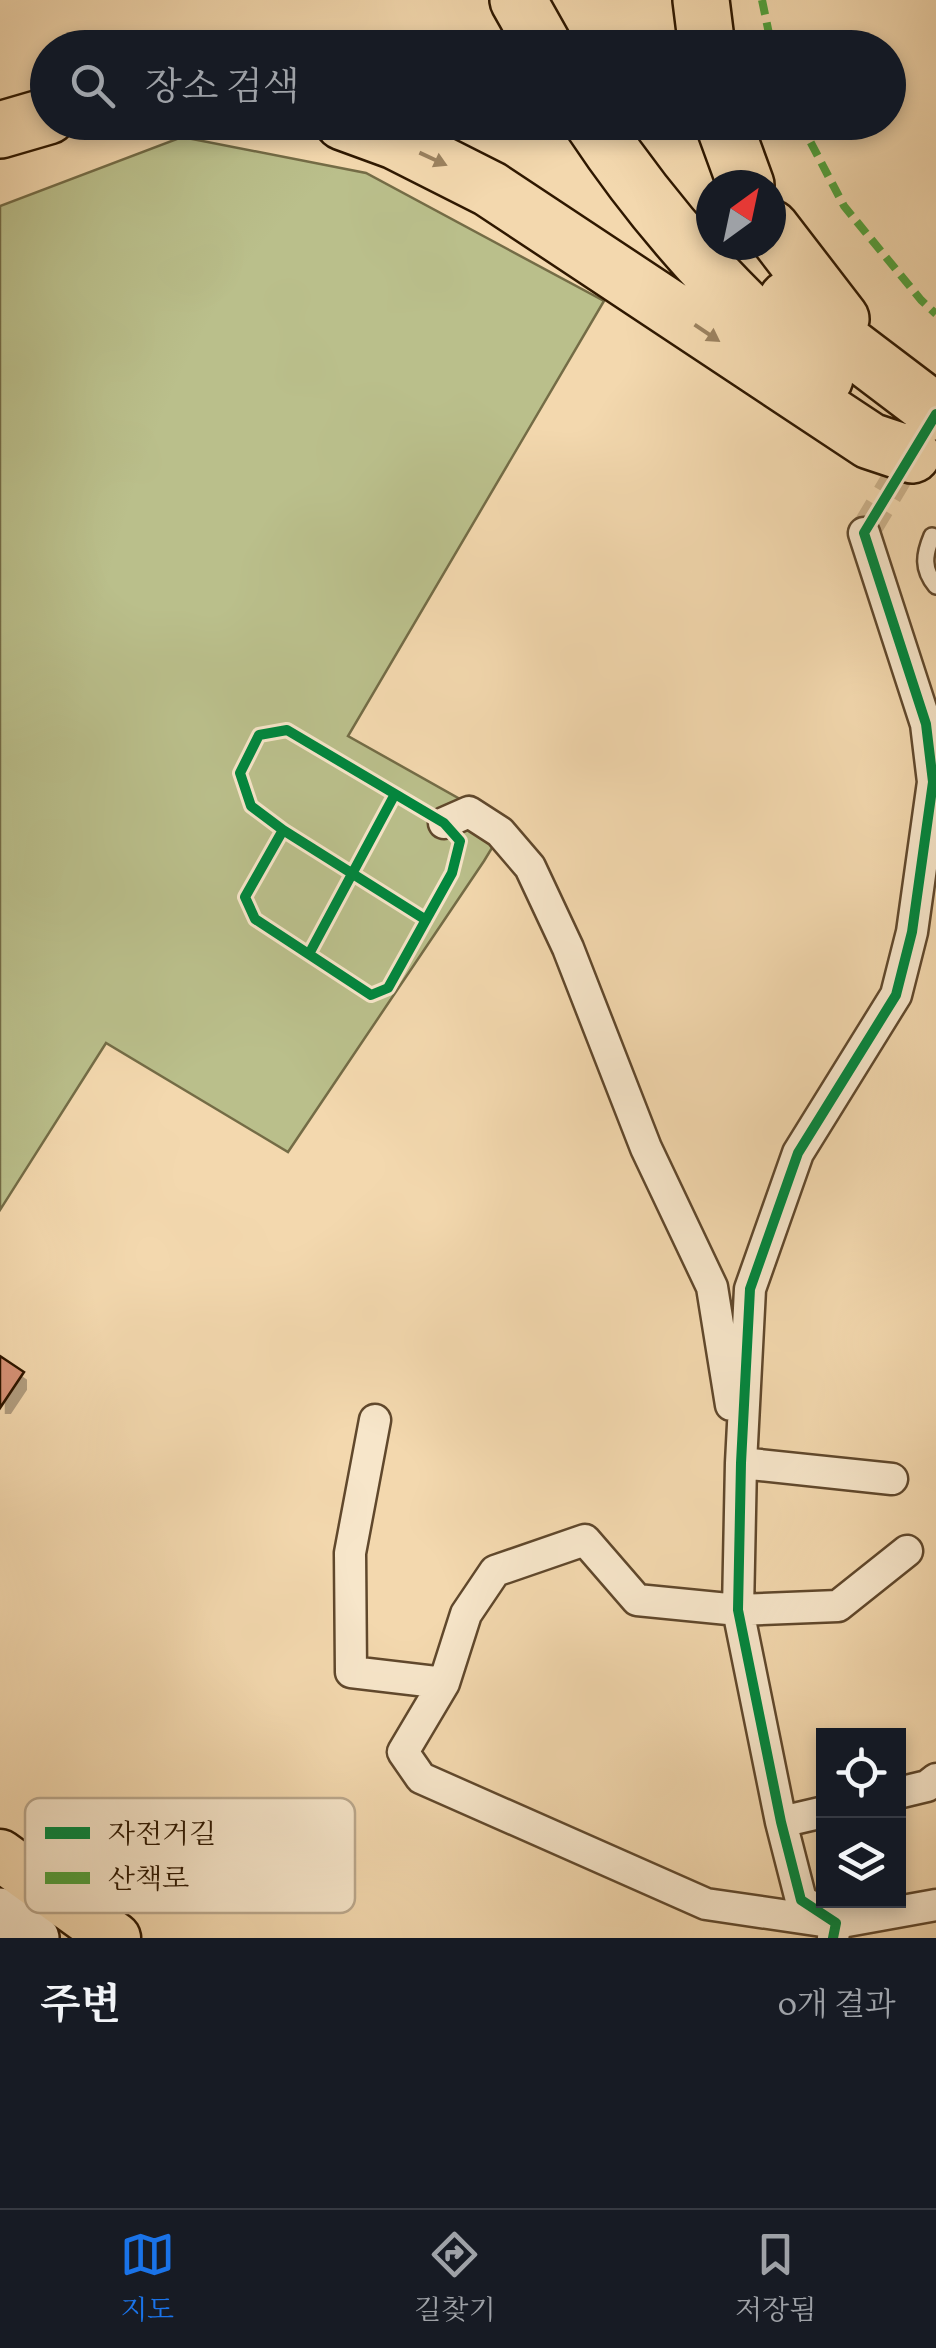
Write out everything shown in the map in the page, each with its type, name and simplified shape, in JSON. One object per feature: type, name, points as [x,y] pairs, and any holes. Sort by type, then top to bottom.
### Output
[{"type":"highway","points":[[518,0],[535,30]]},
{"type":"highway","points":[[559,0],[575,30]]},
{"type":"highway","points":[[701,0],[705,30]]},
{"type":"highway","points":[[0,130],[30,121]]},
{"type":"highway","points":[[391,140],[490,189],[870,441],[924,433]]},
{"type":"highway","points":[[605,140],[646,198],[688,247],[798,357],[877,419],[924,433]]},
{"type":"highway","points":[[644,140],[696,208]]},
{"type":"highway","points":[[730,140],[741,170]]},
{"type":"highway","points":[[786,248],[924,433]]},
{"type":"highway","points":[[744,260],[924,433]]},
{"type":"main road","points":[[0,1854],[25,1872]]},
{"type":"main road","points":[[81,1913],[115,1938]]},
{"type":"street","points":[[834,1930],[801,1900],[780,1822],[738,1610],[741,1463],[750,1289],[798,1154],[896,994],[912,932],[932,782],[926,724],[864,534]]},
{"type":"street","points":[[444,823],[468,812],[500,832],[530,867],[568,948],[646,1148],[712,1287],[741,1463]]},
{"type":"street","points":[[375,1420],[350,1553],[351,1672],[444,1683]]},
{"type":"street","points":[[741,1463],[892,1479]]},
{"type":"street","points":[[907,1551],[838,1606],[738,1610],[637,1600],[585,1540],[494,1571],[466,1614],[444,1683],[403,1752],[421,1778],[706,1904],[834,1930],[936,1905]]},
{"type":"street","points":[[906,1791],[927,1786],[936,1779]]},
{"type":"street","points":[[780,1822],[816,1814]]},
{"type":"street","points":[[0,1912],[36,1938]]},
{"type":"lane","points":[[932,536],[924,560],[936,586]]},
{"type":"green space","points":[[174,140],[197,140],[366,173],[604,301],[348,736],[506,825],[484,861],[288,1152],[106,1043],[0,1210],[0,206]]},
{"type":"building","points":[[0,1356],[24,1372],[0,1408]]},
{"type":"tunnel","points":[[864,533],[916,446]]},
{"type":"marked path","points":[[762,0],[768,30]]},
{"type":"marked path","points":[[809,140],[844,206],[936,314]]},
{"type":"cycle path","points":[[833,1938],[836,1923],[801,1900],[738,1610],[750,1289],[798,1153],[896,995],[912,932],[933,782],[926,724],[864,533],[936,414]]},
{"type":"cycle path","points":[[287,730],[444,823],[460,841],[452,873],[388,988],[371,995],[255,919],[245,897],[283,830],[251,806],[240,773],[259,735],[287,730]]},
{"type":"cycle path","points":[[309,954],[395,794]]},
{"type":"cycle path","points":[[283,830],[426,920]]}]
